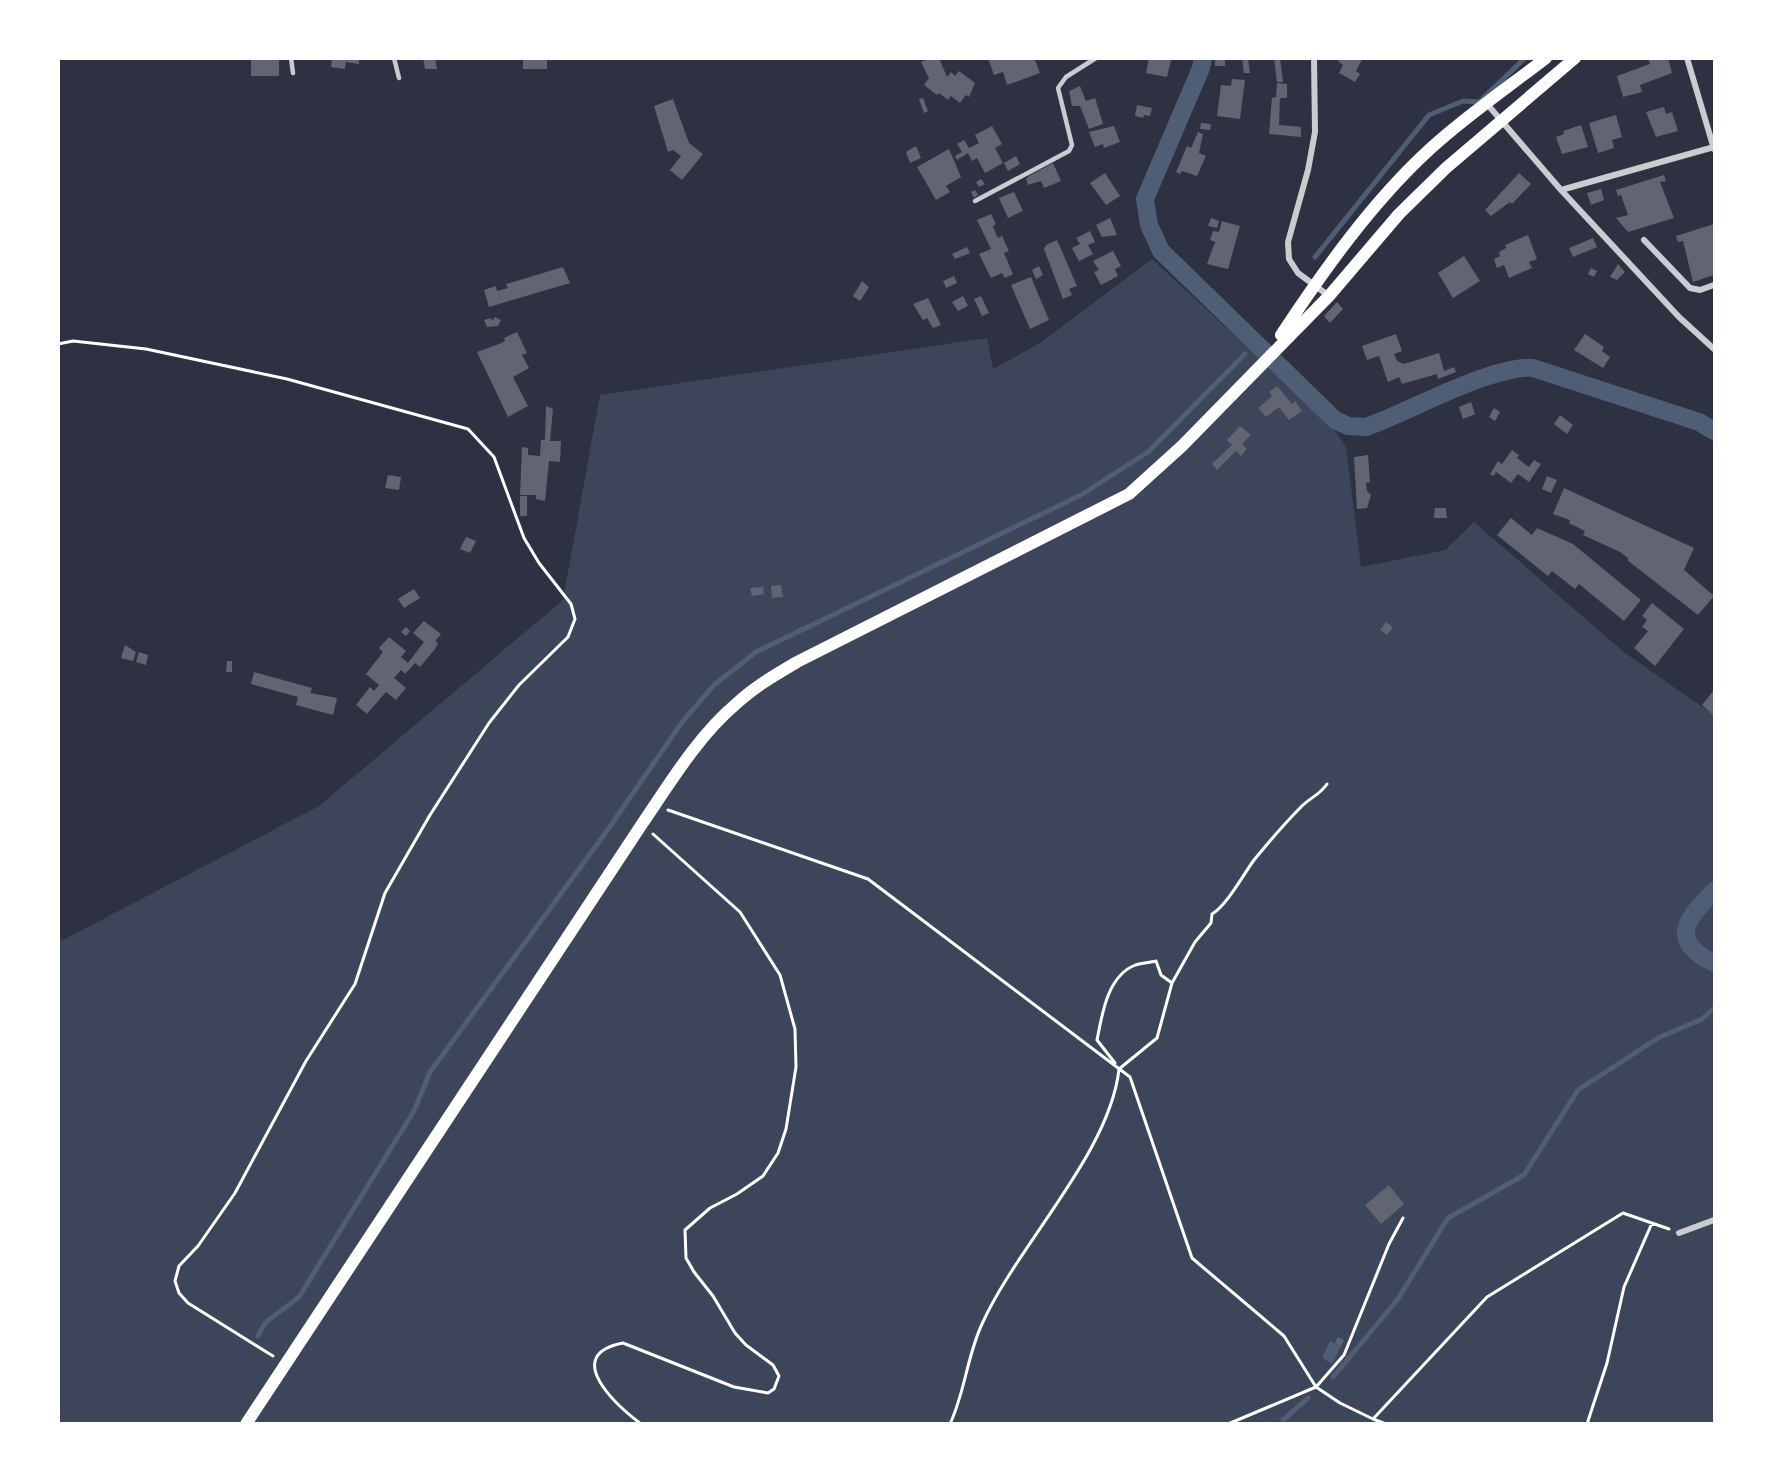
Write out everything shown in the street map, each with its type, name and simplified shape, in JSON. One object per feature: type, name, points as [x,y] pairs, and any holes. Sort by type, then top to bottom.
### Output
[{"type":"main road","points":[[1268,356],[1314,285],[1386,195],[1430,149],[1546,58]]},
{"type":"main road","points":[[246,1424],[642,824],[705,735],[734,705],[764,682],[797,662],[1129,494],[1182,446],[1329,296],[1399,214],[1446,168],[1575,58]]},
{"type":"street","points":[[1314,58],[1315,132],[1308,170],[1288,242],[1289,259],[1298,273],[1329,296]]},
{"type":"street","points":[[1561,190],[1714,148],[1687,58]]},
{"type":"street","points":[[1487,104],[1561,190],[1679,317],[1714,349]]},
{"type":"street","points":[[1644,240],[1689,288],[1700,290],[1714,285]]},
{"type":"street","points":[[1679,1233],[1714,1220]]},
{"type":"lane","points":[[291,58],[294,73]]},
{"type":"lane","points":[[394,58],[399,78]]},
{"type":"lane","points":[[975,201],[1070,151],[1072,145],[1058,88],[1066,77],[1096,58]]},
{"type":"path","points":[[58,344],[73,340],[146,350],[287,379],[468,429],[494,457],[524,538],[539,563],[571,604],[575,619],[568,637],[519,685],[489,723],[430,816],[385,893],[355,984],[306,1061],[235,1193],[198,1246],[179,1266],[174,1281],[179,1293],[188,1303],[285,1363]]},
{"type":"path","points":[[950,1424],[957,1409],[981,1325],[1008,1277],[1089,1150],[1115,1097],[1119,1069],[1157,1038],[1172,983],[1195,942],[1211,923],[1212,914],[1221,908],[1256,858],[1301,806],[1321,794],[1328,784]]},
{"type":"path","points":[[655,805],[868,879],[1130,1077],[1192,1258],[1284,1336],[1316,1387],[1340,1403],[1386,1424]]},
{"type":"path","points":[[641,1424],[614,1403],[598,1381],[595,1370],[597,1357],[607,1346],[623,1342],[734,1387],[768,1393],[774,1389],[779,1376],[773,1365],[746,1345],[735,1333],[686,1258],[684,1241],[685,1230],[698,1216],[763,1176],[778,1153],[786,1129],[796,1067],[795,1029],[780,975],[740,912],[642,824]]},
{"type":"path","points":[[1119,1069],[1097,1040],[1105,1006],[1114,983],[1132,966],[1156,961],[1161,975],[1172,983]]},
{"type":"path","points":[[1373,1419],[1487,1297],[1623,1213],[1679,1233]]},
{"type":"path","points":[[1228,1424],[1316,1387],[1344,1355],[1389,1244],[1403,1218]]},
{"type":"path","points":[[1587,1424],[1607,1363],[1624,1287],[1652,1223]]},
{"type":"shaded area","points":[[1152,259],[1331,425],[1346,447],[1361,567],[1445,550],[1474,522],[1625,653],[1714,715],[1714,1423],[59,1424],[59,942],[319,806],[563,600],[600,395],[987,338],[993,369],[1040,343]]},
{"type":"shaded area","points":[[1330,1341],[1341,1346],[1332,1364],[1322,1358]]},
{"type":"building","points":[[251,58],[279,58],[279,76],[251,76]]},
{"type":"building","points":[[332,58],[359,58],[359,64],[346,62],[345,69],[331,67]]},
{"type":"building","points":[[423,58],[435,58],[437,69],[425,69]]},
{"type":"building","points":[[523,58],[547,58],[547,69],[523,69]]},
{"type":"building","points":[[930,58],[939,58],[947,77],[951,72],[955,76],[959,71],[975,83],[969,97],[966,95],[960,103],[951,96],[948,100],[924,85],[929,78],[921,62]]},
{"type":"building","points":[[988,58],[1034,58],[1040,73],[1007,85],[1003,72],[994,75]]},
{"type":"building","points":[[1149,58],[1171,60],[1167,77],[1146,73]]},
{"type":"building","points":[[1215,58],[1225,58],[1225,66],[1215,66]]},
{"type":"building","points":[[1242,58],[1248,58],[1250,73],[1244,73]]},
{"type":"building","points":[[1274,58],[1280,58],[1283,82],[1277,82]]},
{"type":"building","points":[[1340,58],[1363,58],[1356,71],[1360,74],[1355,82],[1339,73],[1343,65],[1338,61]]},
{"type":"building","points":[[1648,58],[1668,58],[1672,73],[1640,85],[1642,92],[1623,97],[1617,76],[1650,64]]},
{"type":"building","points":[[1232,79],[1245,80],[1240,119],[1217,116],[1221,85],[1231,86]]},
{"type":"building","points":[[1277,83],[1287,84],[1287,98],[1280,98],[1279,125],[1301,127],[1301,137],[1269,134],[1272,98],[1276,97]]},
{"type":"building","points":[[1080,86],[1086,101],[1095,98],[1103,124],[1089,129],[1080,106],[1072,106],[1069,91]]},
{"type":"building","points":[[923,98],[928,111],[924,113],[919,99]]},
{"type":"building","points":[[673,99],[689,143],[703,154],[682,180],[670,170],[681,156],[673,150],[668,152],[654,106]]},
{"type":"building","points":[[1137,105],[1152,108],[1150,116],[1144,115],[1143,118],[1135,116]]},
{"type":"building","points":[[1664,107],[1666,114],[1672,112],[1678,131],[1656,137],[1646,112]]},
{"type":"building","points":[[1616,115],[1622,137],[1612,140],[1614,148],[1598,153],[1589,123]]},
{"type":"building","points":[[1201,123],[1211,124],[1210,130],[1200,129]]},
{"type":"building","points":[[1581,125],[1588,147],[1562,154],[1556,137],[1564,134],[1563,131]]},
{"type":"building","points":[[992,126],[1002,144],[995,148],[1003,163],[985,173],[977,158],[972,161],[968,153],[957,160],[955,156],[962,152],[957,144],[964,140],[969,148],[979,143],[975,135]]},
{"type":"building","points":[[1114,126],[1120,142],[1104,148],[1103,144],[1095,147],[1089,132]]},
{"type":"building","points":[[1198,132],[1203,134],[1199,153],[1206,156],[1197,176],[1182,171],[1180,174],[1176,172],[1187,146],[1191,148]]},
{"type":"building","points":[[916,146],[921,158],[910,163],[906,152]]},
{"type":"building","points":[[949,149],[961,177],[946,186],[950,192],[936,200],[917,167]]},
{"type":"building","points":[[1016,156],[1020,164],[1008,171],[1004,163]]},
{"type":"building","points":[[1053,163],[1061,181],[1044,188],[1041,181],[1028,185],[1026,179],[1029,176]]},
{"type":"building","points":[[1105,173],[1120,196],[1106,205],[1090,183]]},
{"type":"building","points":[[1519,173],[1531,184],[1512,204],[1510,202],[1491,216],[1485,210]]},
{"type":"building","points":[[1664,175],[1666,181],[1660,182],[1674,218],[1628,232],[1616,218],[1628,215],[1621,195],[1618,196],[1616,190]]},
{"type":"building","points":[[981,179],[985,184],[979,187],[976,182]]},
{"type":"building","points":[[1601,189],[1604,200],[1591,205],[1587,193]]},
{"type":"building","points":[[975,190],[978,195],[974,198],[971,192]]},
{"type":"building","points":[[1014,192],[1023,211],[1008,218],[999,198]]},
{"type":"building","points":[[991,214],[996,224],[993,226],[996,234],[998,238],[1002,236],[1009,251],[1004,253],[1013,274],[1005,278],[1002,273],[991,278],[979,254],[991,249],[977,220]]},
{"type":"building","points":[[1110,218],[1117,235],[1102,237],[1096,225]]},
{"type":"building","points":[[1211,218],[1219,221],[1217,228],[1208,226]]},
{"type":"building","points":[[1222,221],[1240,226],[1228,269],[1207,264],[1215,242],[1210,240],[1213,231],[1219,232]]},
{"type":"building","points":[[1714,224],[1714,275],[1693,282],[1683,241],[1678,242],[1676,236]]},
{"type":"building","points":[[1090,231],[1095,242],[1088,245],[1093,254],[1079,261],[1072,248],[1080,244],[1076,238]]},
{"type":"building","points":[[1528,235],[1537,259],[1529,262],[1532,268],[1509,278],[1504,265],[1497,268],[1494,259],[1500,256],[1499,252],[1506,248],[1505,245]]},
{"type":"building","points":[[1593,238],[1597,247],[1573,257],[1569,248]]},
{"type":"building","points":[[1057,240],[1077,286],[1069,289],[1072,295],[1063,299],[1044,249],[1046,245]]},
{"type":"building","points":[[967,247],[970,253],[955,259],[952,254]]},
{"type":"building","points":[[1113,251],[1121,266],[1115,269],[1118,276],[1101,285],[1094,272],[1099,270],[1093,261]]},
{"type":"building","points":[[1464,256],[1480,281],[1453,298],[1438,273]]},
{"type":"building","points":[[1618,264],[1625,272],[1617,280],[1610,277]]},
{"type":"building","points":[[1039,266],[1043,275],[1036,279],[1032,270]]},
{"type":"building","points":[[563,267],[570,283],[489,307],[484,290],[496,286],[497,291],[508,288],[506,284]]},
{"type":"building","points":[[1591,268],[1597,271],[1594,277],[1588,274]]},
{"type":"building","points":[[954,276],[957,283],[946,288],[943,281]]},
{"type":"building","points":[[1031,277],[1049,320],[1030,329],[1011,285]]},
{"type":"building","points":[[862,281],[869,287],[860,301],[853,296]]},
{"type":"building","points":[[963,296],[968,306],[958,311],[952,302]]},
{"type":"building","points":[[981,296],[989,313],[982,316],[974,299]]},
{"type":"building","points":[[928,298],[941,325],[933,328],[927,318],[923,320],[913,304]]},
{"type":"building","points":[[1337,302],[1343,309],[1330,323],[1324,316]]},
{"type":"building","points":[[495,317],[501,320],[498,326],[487,327],[484,320],[491,318],[492,321]]},
{"type":"building","points":[[517,332],[527,353],[522,355],[529,368],[513,377],[528,406],[508,417],[477,352],[505,341],[504,338]]},
{"type":"building","points":[[1396,334],[1402,351],[1394,354],[1397,361],[1404,364],[1439,353],[1444,371],[1454,367],[1456,372],[1438,379],[1437,374],[1402,384],[1399,377],[1388,382],[1379,356],[1367,360],[1362,346]]},
{"type":"building","points":[[1585,334],[1604,347],[1602,351],[1610,357],[1603,368],[1574,350]]},
{"type":"building","points":[[1277,386],[1292,404],[1295,401],[1302,411],[1289,420],[1279,407],[1266,417],[1258,408],[1272,396],[1269,392]]},
{"type":"building","points":[[1471,402],[1475,414],[1463,419],[1459,407]]},
{"type":"building","points":[[546,406],[553,409],[550,441],[561,441],[560,462],[549,461],[545,501],[536,499],[536,495],[520,495],[522,447],[528,448],[528,455],[540,456],[541,440],[545,440]]},
{"type":"building","points":[[1494,408],[1500,412],[1495,421],[1489,417]]},
{"type":"building","points":[[1560,415],[1573,425],[1567,434],[1554,424]]},
{"type":"building","points":[[1240,426],[1251,435],[1242,444],[1247,449],[1241,456],[1236,451],[1217,470],[1212,464],[1232,445],[1227,440]]},
{"type":"building","points":[[1512,450],[1519,455],[1517,458],[1529,467],[1534,460],[1541,464],[1529,482],[1518,474],[1511,483],[1496,472],[1494,476],[1490,474],[1498,461],[1502,464]]},
{"type":"building","points":[[1368,455],[1370,482],[1366,483],[1367,491],[1371,495],[1367,508],[1357,509],[1354,457]]},
{"type":"building","points":[[388,475],[401,477],[399,490],[385,488]]},
{"type":"building","points":[[1547,476],[1557,480],[1551,493],[1542,489]]},
{"type":"building","points":[[1564,488],[1694,548],[1684,570],[1714,596],[1698,615],[1627,560],[1629,559],[1620,552],[1583,535],[1585,531],[1569,523],[1570,520],[1553,514]]},
{"type":"building","points":[[520,496],[527,496],[527,516],[520,516]]},
{"type":"building","points":[[1435,508],[1446,508],[1447,518],[1434,518]]},
{"type":"building","points":[[1511,518],[1532,535],[1537,528],[1573,544],[1641,600],[1624,621],[1579,584],[1575,589],[1552,571],[1548,576],[1497,535]]},
{"type":"building","points":[[466,537],[476,541],[470,553],[460,549]]},
{"type":"building","points":[[781,585],[783,597],[772,598],[771,586]]},
{"type":"building","points":[[763,587],[764,594],[752,596],[750,588]]},
{"type":"building","points":[[414,589],[420,598],[404,608],[398,599]]},
{"type":"building","points":[[1652,603],[1684,629],[1655,666],[1634,648],[1648,631],[1642,627],[1647,620],[1642,616]]},
{"type":"building","points":[[424,621],[441,634],[435,641],[438,643],[435,649],[420,667],[415,663],[405,674],[401,670],[394,678],[406,688],[396,700],[386,692],[367,714],[356,705],[370,687],[374,691],[379,685],[366,674],[383,652],[379,648],[389,637],[406,651],[401,657],[408,663],[424,642],[413,633]]},
{"type":"building","points":[[1386,622],[1393,627],[1387,635],[1380,630]]},
{"type":"building","points":[[406,627],[410,631],[406,636],[401,632]]},
{"type":"building","points":[[125,645],[136,652],[133,661],[121,658]]},
{"type":"building","points":[[139,652],[148,655],[146,665],[136,662]]},
{"type":"building","points":[[227,661],[232,661],[232,672],[226,672]]},
{"type":"building","points":[[254,672],[312,688],[310,693],[337,698],[333,715],[296,705],[298,697],[251,684]]},
{"type":"building","points":[[1714,690],[1714,714],[1713,715],[1702,705]]},
{"type":"building","points":[[1389,1185],[1404,1204],[1381,1224],[1365,1205]]},
{"type":"building","points":[[1338,1337],[1344,1340],[1341,1346],[1335,1343]]},
{"type":"waterway","points":[[1203,58],[1201,68],[1145,199],[1149,225],[1161,251],[1335,420],[1348,426],[1366,427],[1473,381],[1516,369],[1533,368],[1699,422],[1714,431]]},
{"type":"waterway","points":[[1315,257],[1429,115],[1463,101],[1479,102],[1525,58]]},
{"type":"waterway","points":[[258,1336],[265,1323],[299,1297],[414,1111],[430,1072],[604,835],[683,721],[714,685],[756,652],[1081,495],[1148,452],[1245,354]]},
{"type":"waterway","points":[[1714,891],[1696,911],[1686,929],[1686,938],[1691,946],[1700,955],[1714,963]]},
{"type":"waterway","points":[[1333,1377],[1398,1299],[1448,1218],[1524,1175],[1578,1090],[1658,1038],[1702,1019],[1714,1008]]},
{"type":"waterway","points":[[1285,1424],[1283,1420],[1308,1398]]}]
